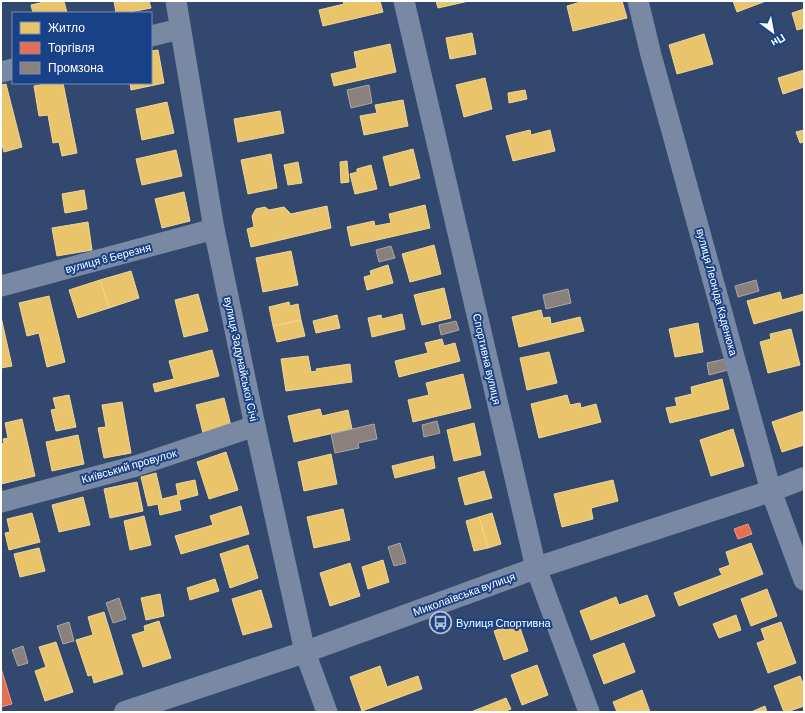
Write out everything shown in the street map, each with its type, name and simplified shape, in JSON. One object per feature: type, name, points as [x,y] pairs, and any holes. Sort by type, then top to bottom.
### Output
[{"type":"street","name":"вулиця Задунайської Січі","points":[[176,1],[214,229],[255,426],[305,652],[327,712]]},
{"type":"street","name":"Спортивна вулиця","points":[[404,1],[536,568],[589,712]]},
{"type":"street","name":"вулиця Леоніда Каденюка","points":[[638,1],[651,55],[771,491],[804,580]]},
{"type":"street","points":[[152,36],[180,29]]},
{"type":"street","points":[[1,72],[12,69]]},
{"type":"street","name":"вулиця 8 Березня","points":[[1,286],[214,229]]},
{"type":"street","name":"Київський провулок","points":[[1,502],[136,466],[255,426]]},
{"type":"street","name":"Миколаївська вулиця","points":[[125,712],[305,652],[536,568],[771,491],[804,478]]},
{"type":"building: Житло","points":[[48,1],[64,1],[67,12],[33,12],[31,5]]},
{"type":"building: Житло","points":[[114,1],[149,1],[151,8],[130,12],[116,12]]},
{"type":"building: Житло","points":[[343,1],[380,1],[383,12],[323,26],[319,10],[344,4]]},
{"type":"building: Житло","points":[[436,1],[469,1],[438,8]]},
{"type":"building: Житло","points":[[584,1],[622,1],[627,18],[573,31],[567,6]]},
{"type":"building: Житло","points":[[733,1],[766,1],[737,12]]},
{"type":"building: Житло","points":[[804,9],[804,28],[797,30],[792,13]]},
{"type":"building: Житло","points":[[472,33],[476,54],[450,59],[446,38]]},
{"type":"building: Житло","points":[[704,34],[713,64],[677,74],[669,45]]},
{"type":"building: Житло","points":[[390,44],[396,72],[334,86],[331,74],[357,68],[354,52]]},
{"type":"building: Житло","points":[[158,50],[164,83],[131,90],[130,84],[152,84],[152,51]]},
{"type":"building: Житло","points":[[804,70],[804,87],[783,94],[778,78]]},
{"type":"building: Житло","points":[[485,78],[492,109],[464,117],[456,85]]},
{"type":"building: Житло","points":[[6,84],[22,147],[4,152],[1,141],[1,85]]},
{"type":"building: Житло","points":[[45,84],[63,84],[77,153],[62,156],[59,142],[53,143],[48,115],[39,116],[34,86]]},
{"type":"building: Житло","points":[[525,90],[527,99],[509,103],[508,93]]},
{"type":"building: Житло","points":[[403,100],[408,126],[364,135],[360,116],[377,113],[375,105]]},
{"type":"building: Житло","points":[[167,102],[174,133],[142,140],[136,109]]},
{"type":"building: Житло","points":[[280,111],[284,133],[238,142],[234,119]]},
{"type":"building: Житло","points":[[530,130],[531,135],[550,130],[555,151],[513,161],[506,136]]},
{"type":"building: Житло","points":[[804,130],[804,142],[800,143],[796,132]]},
{"type":"building: Житло","points":[[413,149],[420,178],[390,186],[383,157]]},
{"type":"building: Житло","points":[[176,150],[182,176],[142,185],[136,159]]},
{"type":"building: Житло","points":[[271,154],[277,188],[248,194],[241,160]]},
{"type":"building: Житло","points":[[347,161],[349,182],[341,183],[340,162]]},
{"type":"building: Житло","points":[[298,162],[302,183],[288,185],[284,165]]},
{"type":"building: Житло","points":[[371,165],[377,189],[355,194],[350,174],[357,172],[357,169]]},
{"type":"building: Житло","points":[[84,190],[87,209],[65,213],[62,194]]},
{"type":"building: Житло","points":[[184,192],[190,221],[162,228],[155,199]]},
{"type":"building: Житло","points":[[425,205],[430,228],[351,246],[347,227],[374,221],[375,226],[391,223],[389,214]]},
{"type":"building: Житло","points":[[327,206],[331,228],[251,247],[247,229],[254,227],[252,216],[256,209],[265,207],[269,210],[284,207],[291,214]]},
{"type":"building: Житло","points":[[88,222],[92,250],[57,256],[52,228]]},
{"type":"building: Житло","points":[[434,245],[441,274],[410,282],[402,254]]},
{"type":"building: Житло","points":[[291,251],[298,285],[263,292],[256,258]]},
{"type":"building: Житло","points":[[388,265],[393,283],[367,290],[364,277],[371,275],[370,271]]},
{"type":"building: Житло","points":[[131,271],[139,298],[109,308],[100,280]]},
{"type":"building: Житло","points":[[100,280],[109,308],[78,318],[69,290]]},
{"type":"building: Житло","points":[[444,288],[451,318],[422,325],[414,295]]},
{"type":"building: Житло","points":[[780,292],[782,300],[804,294],[804,310],[754,324],[747,301]]},
{"type":"building: Житло","points":[[198,294],[208,331],[184,337],[175,300]]},
{"type":"building: Житло","points":[[49,296],[65,362],[47,367],[39,333],[27,336],[19,303]]},
{"type":"building: Житло","points":[[289,302],[290,306],[298,304],[301,320],[273,326],[269,307]]},
{"type":"building: Житло","points":[[541,310],[543,318],[550,317],[551,324],[580,317],[584,331],[519,347],[512,317]]},
{"type":"building: Житло","points":[[402,314],[405,329],[372,337],[368,318],[381,315],[382,319]]},
{"type":"building: Житло","points":[[337,315],[340,328],[316,333],[313,321]]},
{"type":"building: Житло","points":[[1,317],[12,366],[1,368]]},
{"type":"building: Житло","points":[[301,320],[305,336],[277,342],[273,326]]},
{"type":"building: Житло","points":[[698,323],[703,352],[675,357],[669,329]]},
{"type":"building: Житло","points":[[791,329],[800,365],[768,373],[760,342],[771,339],[770,334]]},
{"type":"building: Житло","points":[[442,339],[444,346],[455,343],[460,361],[399,377],[395,361],[428,353],[425,343]]},
{"type":"building: Житло","points":[[212,350],[219,376],[155,392],[153,384],[174,379],[169,361]]},
{"type":"building: Житло","points":[[549,352],[557,383],[527,390],[520,358]]},
{"type":"building: Житло","points":[[308,356],[311,372],[317,371],[316,369],[350,364],[352,382],[286,391],[281,359]]},
{"type":"building: Житло","points":[[463,374],[471,408],[413,422],[408,400],[429,395],[426,383]]},
{"type":"building: Житло","points":[[722,379],[729,409],[670,423],[666,408],[677,406],[675,398],[692,394],[691,387]]},
{"type":"building: Житло","points":[[69,395],[76,427],[56,431],[51,410],[56,409],[53,398]]},
{"type":"building: Житло","points":[[567,395],[570,405],[580,403],[581,408],[596,404],[601,422],[539,438],[531,404]]},
{"type":"building: Житло","points":[[224,398],[231,426],[203,433],[196,405]]},
{"type":"building: Житло","points":[[122,402],[131,453],[104,458],[98,428],[106,427],[102,405]]},
{"type":"building: Житло","points":[[320,409],[322,416],[348,410],[352,429],[294,442],[288,416]]},
{"type":"building: Житло","points":[[804,411],[804,445],[782,452],[772,422]]},
{"type":"building: Житло","points":[[22,419],[35,476],[1,484],[1,444],[4,443],[3,439],[8,438],[5,423]]},
{"type":"building: Житло","points":[[474,423],[481,455],[454,461],[447,430]]},
{"type":"building: Житло","points":[[733,429],[744,466],[711,476],[700,440]]},
{"type":"building: Житло","points":[[78,435],[84,464],[52,471],[46,442]]},
{"type":"building: Житло","points":[[226,452],[238,490],[209,499],[197,462]]},
{"type":"building: Житло","points":[[331,454],[337,484],[304,491],[298,462]]},
{"type":"building: Житло","points":[[433,456],[435,468],[395,478],[392,466]]},
{"type":"building: Житло","points":[[484,471],[492,498],[465,505],[458,478]]},
{"type":"building: Житло","points":[[156,473],[162,499],[178,495],[176,484],[195,480],[198,495],[179,500],[181,510],[160,515],[158,504],[148,506],[141,477]]},
{"type":"building: Житло","points":[[613,480],[618,501],[591,508],[593,519],[562,527],[554,494]]},
{"type":"building: Житло","points":[[137,482],[143,511],[110,518],[104,489]]},
{"type":"building: Житло","points":[[83,497],[90,525],[59,532],[52,505]]},
{"type":"building: Житло","points":[[241,506],[249,534],[181,554],[175,536],[213,525],[210,516]]},
{"type":"building: Житло","points":[[343,509],[350,540],[314,548],[307,517]]},
{"type":"building: Житло","points":[[32,513],[40,542],[9,550],[5,533],[10,532],[7,519]]},
{"type":"building: Житло","points":[[492,513],[501,544],[488,548],[479,517]]},
{"type":"building: Житло","points":[[144,516],[151,545],[130,550],[124,521]]},
{"type":"building: Житло","points":[[479,517],[488,548],[474,551],[466,521]]},
{"type":"building: Житло","points":[[751,543],[763,574],[679,606],[674,593],[722,575],[719,569],[730,565],[726,552]]},
{"type":"building: Житло","points":[[248,545],[258,578],[230,588],[220,554]]},
{"type":"building: Житло","points":[[39,548],[45,571],[20,577],[14,554]]},
{"type":"building: Житло","points":[[383,560],[389,582],[368,589],[362,567]]},
{"type":"building: Житло","points":[[350,563],[360,596],[330,606],[320,573]]},
{"type":"building: Житло","points":[[215,579],[219,591],[190,600],[187,588]]},
{"type":"building: Житло","points":[[767,589],[777,616],[751,626],[741,599]]},
{"type":"building: Житло","points":[[261,590],[272,627],[243,635],[232,599]]},
{"type":"building: Житло","points":[[160,594],[164,616],[146,620],[141,598]]},
{"type":"building: Житло","points":[[647,595],[655,616],[591,640],[580,611],[616,597],[619,605]]},
{"type":"building: Житло","points":[[104,612],[123,674],[94,683],[92,675],[88,676],[76,640],[93,635],[88,617]]},
{"type":"building: Житло","points":[[736,615],[741,630],[719,638],[713,624]]},
{"type":"building: Житло","points":[[159,621],[171,658],[143,667],[132,635],[145,631],[144,626]]},
{"type":"building: Житло","points":[[518,622],[528,651],[504,660],[494,631]]},
{"type":"building: Житло","points":[[781,622],[796,663],[768,673],[757,643],[765,640],[761,629]]},
{"type":"building: Житло","points":[[56,642],[73,692],[45,701],[35,671],[46,667],[39,647]]},
{"type":"building: Житло","points":[[624,643],[635,672],[604,684],[593,655]]},
{"type":"building: Житло","points":[[537,665],[548,695],[522,705],[511,675]]},
{"type":"building: Житло","points":[[380,666],[387,687],[418,676],[422,689],[362,711],[350,677]]},
{"type":"building: Житло","points":[[800,676],[804,686],[804,706],[784,712],[774,686]]},
{"type":"building: Житло","points":[[642,690],[650,712],[617,712],[613,702]]},
{"type":"building: Житло","points":[[506,698],[511,709],[503,712],[471,712]]},
{"type":"building: Житло","points":[[765,706],[767,712],[751,712]]},
{"type":"building: Торгівля","points":[[748,524],[752,534],[738,539],[734,529]]},
{"type":"building: Торгівля","points":[[1,668],[12,704],[1,707]]},
{"type":"building: Промзона","points":[[369,85],[372,103],[351,108],[347,90]]},
{"type":"building: Промзона","points":[[391,246],[395,258],[379,262],[376,250]]},
{"type":"building: Промзона","points":[[756,280],[759,291],[738,297],[735,286]]},
{"type":"building: Промзона","points":[[568,289],[571,303],[546,309],[543,295]]},
{"type":"building: Промзона","points":[[456,321],[459,330],[441,335],[439,325]]},
{"type":"building: Промзона","points":[[725,359],[728,370],[709,375],[707,363]]},
{"type":"building: Промзона","points":[[437,421],[440,433],[424,437],[422,425]]},
{"type":"building: Промзона","points":[[374,424],[377,439],[358,443],[359,448],[335,453],[331,434]]},
{"type":"building: Промзона","points":[[400,543],[406,563],[394,566],[388,547]]},
{"type":"building: Промзона","points":[[119,598],[126,619],[113,623],[106,603]]},
{"type":"building: Промзона","points":[[69,622],[74,641],[63,644],[57,626]]},
{"type":"building: Промзона","points":[[23,646],[28,663],[18,666],[12,650]]},
{"type":"place","name":"Вулиця Спортивна","points":[[441,623]]}]
